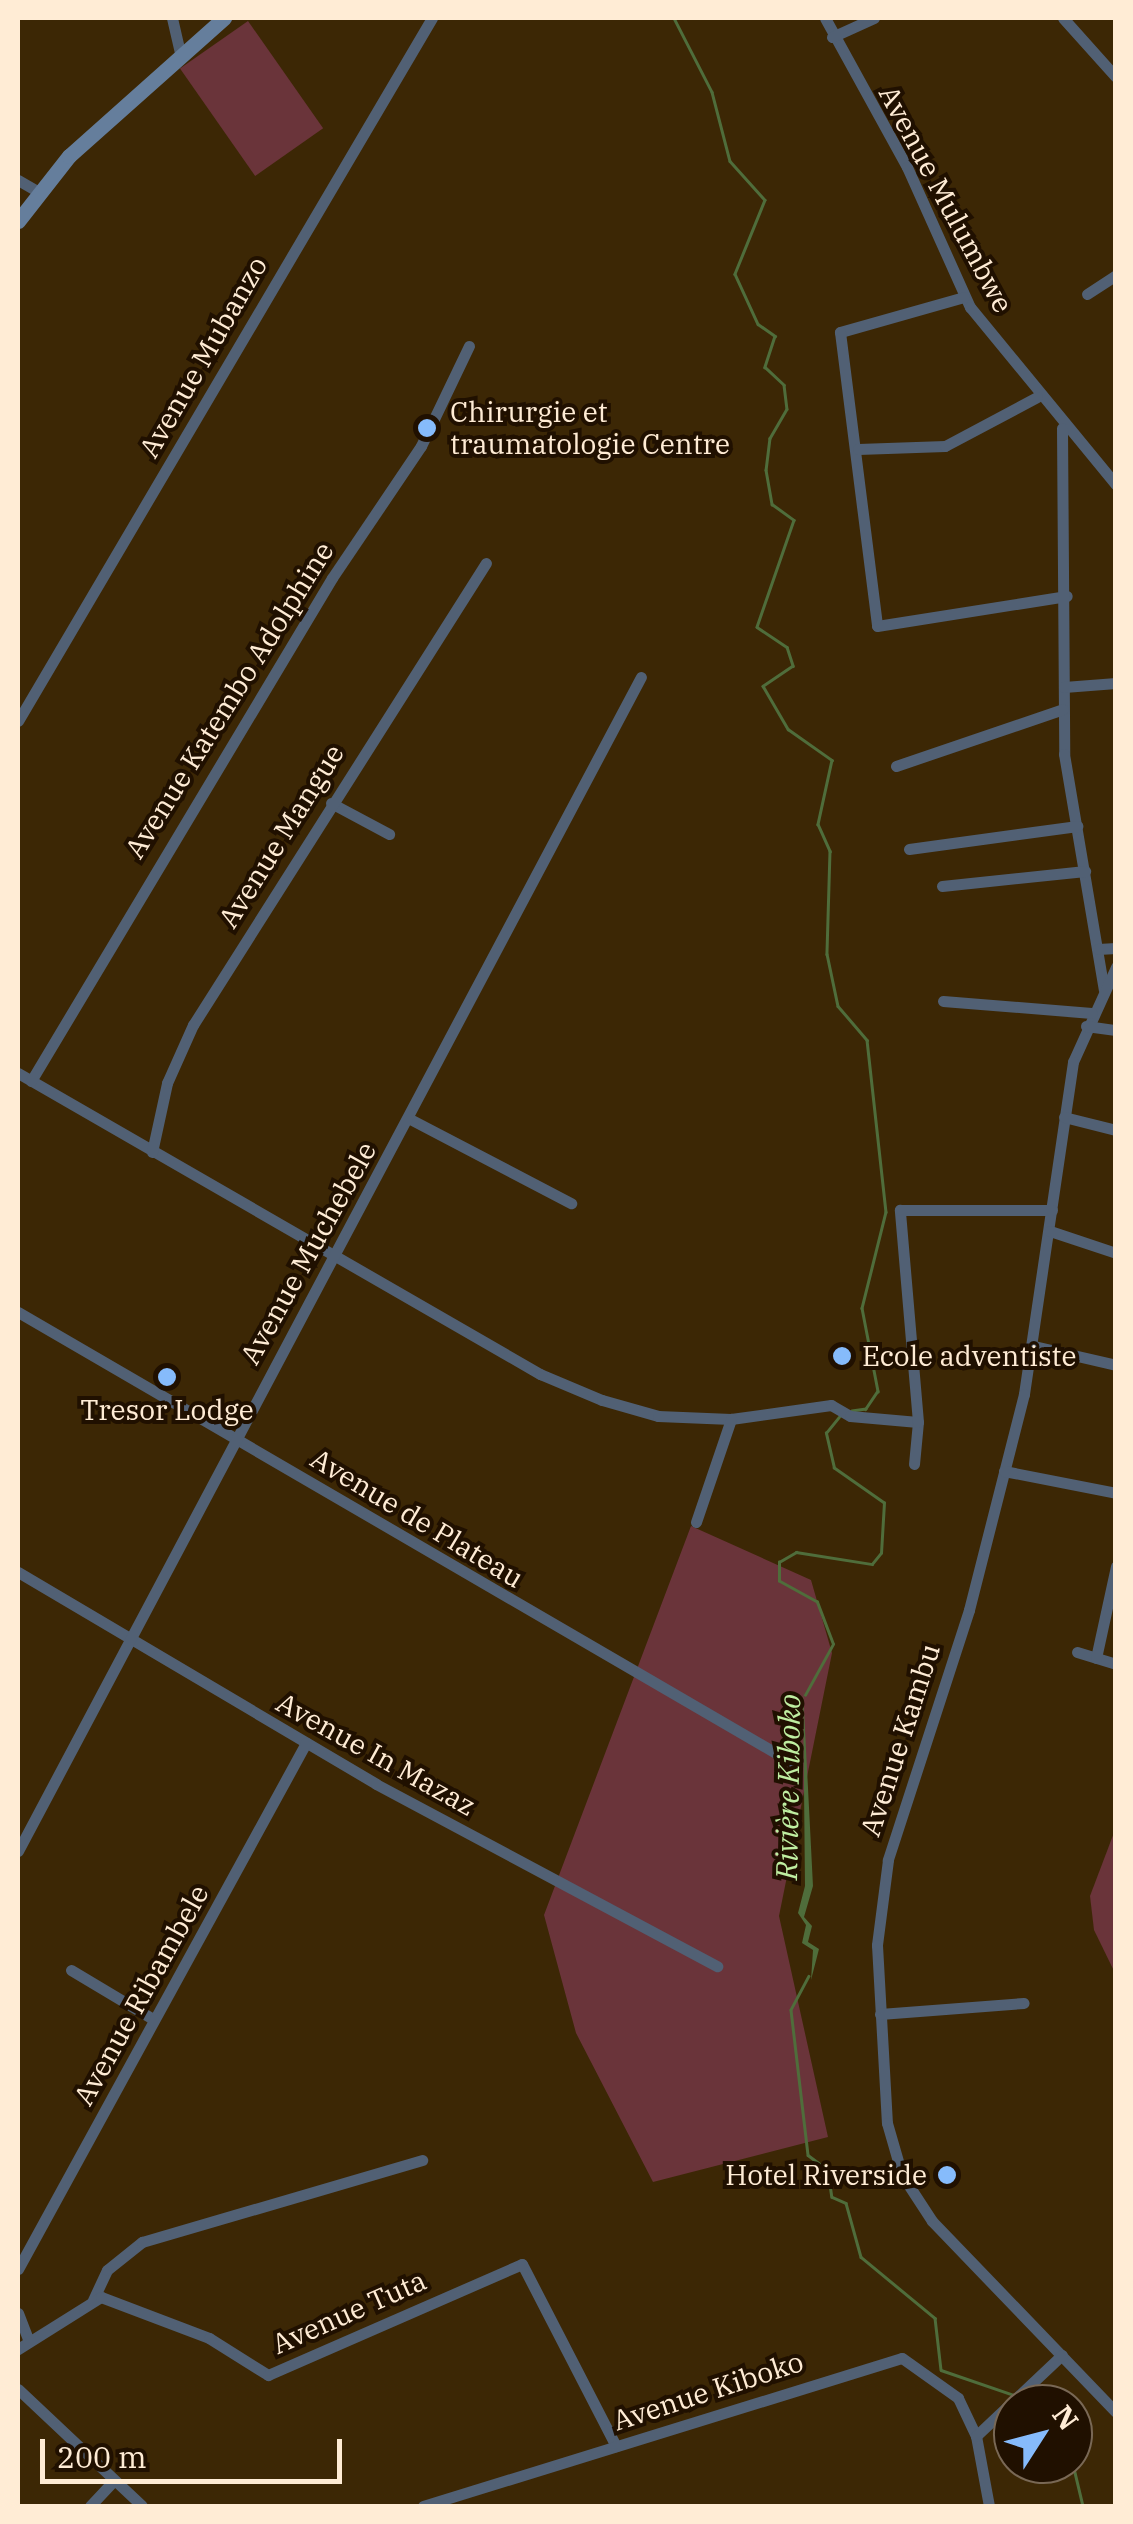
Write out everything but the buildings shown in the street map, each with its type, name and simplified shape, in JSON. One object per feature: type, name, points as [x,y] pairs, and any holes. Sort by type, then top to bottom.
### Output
[{"type":"main road","points":[[18,221],[37,191],[224,18]]},
{"type":"street","points":[[172,18],[181,56]]},
{"type":"street","name":"Avenue Mubanzo","points":[[18,722],[432,18]]},
{"type":"street","name":"Avenue Mulumbwe","points":[[825,18],[832,37],[907,167],[964,298],[1062,428],[1116,485]]},
{"type":"street","points":[[832,37],[874,18]]},
{"type":"street","points":[[1063,18],[1116,77]]},
{"type":"street","points":[[18,180],[37,191]]},
{"type":"street","points":[[1087,294],[1116,275]]},
{"type":"street","points":[[964,298],[840,332],[858,449],[877,626],[1067,596]]},
{"type":"street","name":"Avenue Katembo Adolphine","points":[[30,1081],[156,863],[420,446],[469,346]]},
{"type":"street","points":[[858,449],[945,446],[1037,397]]},
{"type":"street","points":[[1062,428],[1067,596],[1063,709],[1077,826],[1104,990]]},
{"type":"street","name":"Avenue Mangue","points":[[152,1152],[180,1049],[331,803],[486,563]]},
{"type":"street","name":"Avenue Muchebele","points":[[18,1852],[332,1255],[410,1119],[641,676]]},
{"type":"street","points":[[1064,687],[1116,683]]},
{"type":"street","points":[[896,766],[1063,709]]},
{"type":"street","points":[[331,803],[389,834]]},
{"type":"street","points":[[908,849],[1077,826]]},
{"type":"street","points":[[942,886],[1085,871]]},
{"type":"street","points":[[1098,949],[1116,948]]},
{"type":"street","name":"Avenue Kambu","points":[[1116,967],[1086,1026],[1064,1117],[1034,1346],[1004,1472],[888,1860],[877,1920],[887,2123],[902,2175],[932,2221],[1116,2412]]},
{"type":"street","points":[[944,1001],[1092,1013]]},
{"type":"street","points":[[1086,1026],[1116,1030]]},
{"type":"street","points":[[18,1073],[556,1382],[644,1413],[731,1419],[832,1405],[845,1413],[918,1422]]},
{"type":"street","points":[[1064,1117],[1116,1130]]},
{"type":"street","points":[[410,1119],[571,1202]]},
{"type":"street","points":[[914,1464],[918,1422],[900,1210],[1052,1210]]},
{"type":"street","points":[[1050,1231],[1116,1253]]},
{"type":"street","name":"Avenue de Plateau","points":[[18,1312],[793,1764]]},
{"type":"street","points":[[1034,1346],[1116,1365]]},
{"type":"street","points":[[696,1522],[731,1419]]},
{"type":"street","points":[[1004,1472],[1116,1493]]},
{"type":"street","points":[[1096,1658],[1111,1615],[1116,1566]]},
{"type":"street","name":"Avenue In Mazaz","points":[[18,1572],[306,1743],[717,1966]]},
{"type":"street","points":[[1076,1652],[1116,1664]]},
{"type":"street","name":"Avenue Ribambele","points":[[18,2269],[306,1743]]},
{"type":"street","points":[[72,1970],[153,2020]]},
{"type":"street","points":[[880,2014],[1024,2003]]},
{"type":"street","points":[[18,2313],[23,2345],[93,2300],[107,2270],[142,2242],[422,2160]]},
{"type":"street","name":"Avenue Tuta","points":[[93,2300],[106,2298],[204,2336],[266,2375],[522,2264],[616,2446]]},
{"type":"street","points":[[1031,2384],[1062,2354]]},
{"type":"street","name":"Avenue Kiboko","points":[[423,2506],[902,2358],[958,2398],[976,2436]]},
{"type":"street","points":[[18,2389],[142,2506]]},
{"type":"street","points":[[989,2506],[976,2436],[993,2420]]},
{"type":"street","points":[[90,2506],[114,2480]]},
{"type":"shaded area","points":[[248,21],[323,128],[255,176],[180,69]]},
{"type":"shaded area","points":[[691,1526],[811,1580],[832,1653],[779,1916],[828,2137],[653,2182],[576,2033],[544,1915]]},
{"type":"shaded area","points":[[803,1690],[813,1886],[804,1917],[812,1926],[808,1942],[819,1949],[811,1980],[813,1950],[802,1943],[806,1925],[798,1913],[805,1886]]},
{"type":"shaded area","points":[[1115,1830],[1116,1973],[1094,1930],[1090,1896]]},
{"type":"waterway","name":"Rivière Kiboko","points":[[674,18],[712,92],[730,161],[765,200],[735,274],[758,324],[775,336],[765,367],[784,385],[787,409],[770,438],[766,470],[772,504],[794,520],[757,627],[787,647],[793,666],[763,686],[788,729],[832,760],[818,824],[830,851],[827,954],[838,1006],[867,1040],[886,1212],[862,1308],[878,1391],[866,1409],[852,1411]]},
{"type":"waterway","name":"Rivière Kiboko","points":[[805,1695],[833,1644],[817,1602],[779,1581],[779,1562],[796,1552],[872,1564],[881,1553],[884,1503],[834,1468],[826,1433],[840,1416]]},
{"type":"waterway","name":"Rivière Kiboko","points":[[809,1976],[791,2010],[808,2155],[828,2170],[832,2197],[846,2203],[861,2257],[935,2318],[941,2370],[993,2388]]},
{"type":"waterway","name":"Rivière Kiboko","points":[[1078,2484],[1083,2506]]},
{"type":"place","name":"Chirurgie et traumatologie Centre","points":[[427,428]]},
{"type":"place","name":"Ecole adventiste","points":[[842,1356]]},
{"type":"place","name":"Tresor Lodge","points":[[167,1377]]},
{"type":"place","name":"Hotel Riverside","points":[[947,2175]]}]
